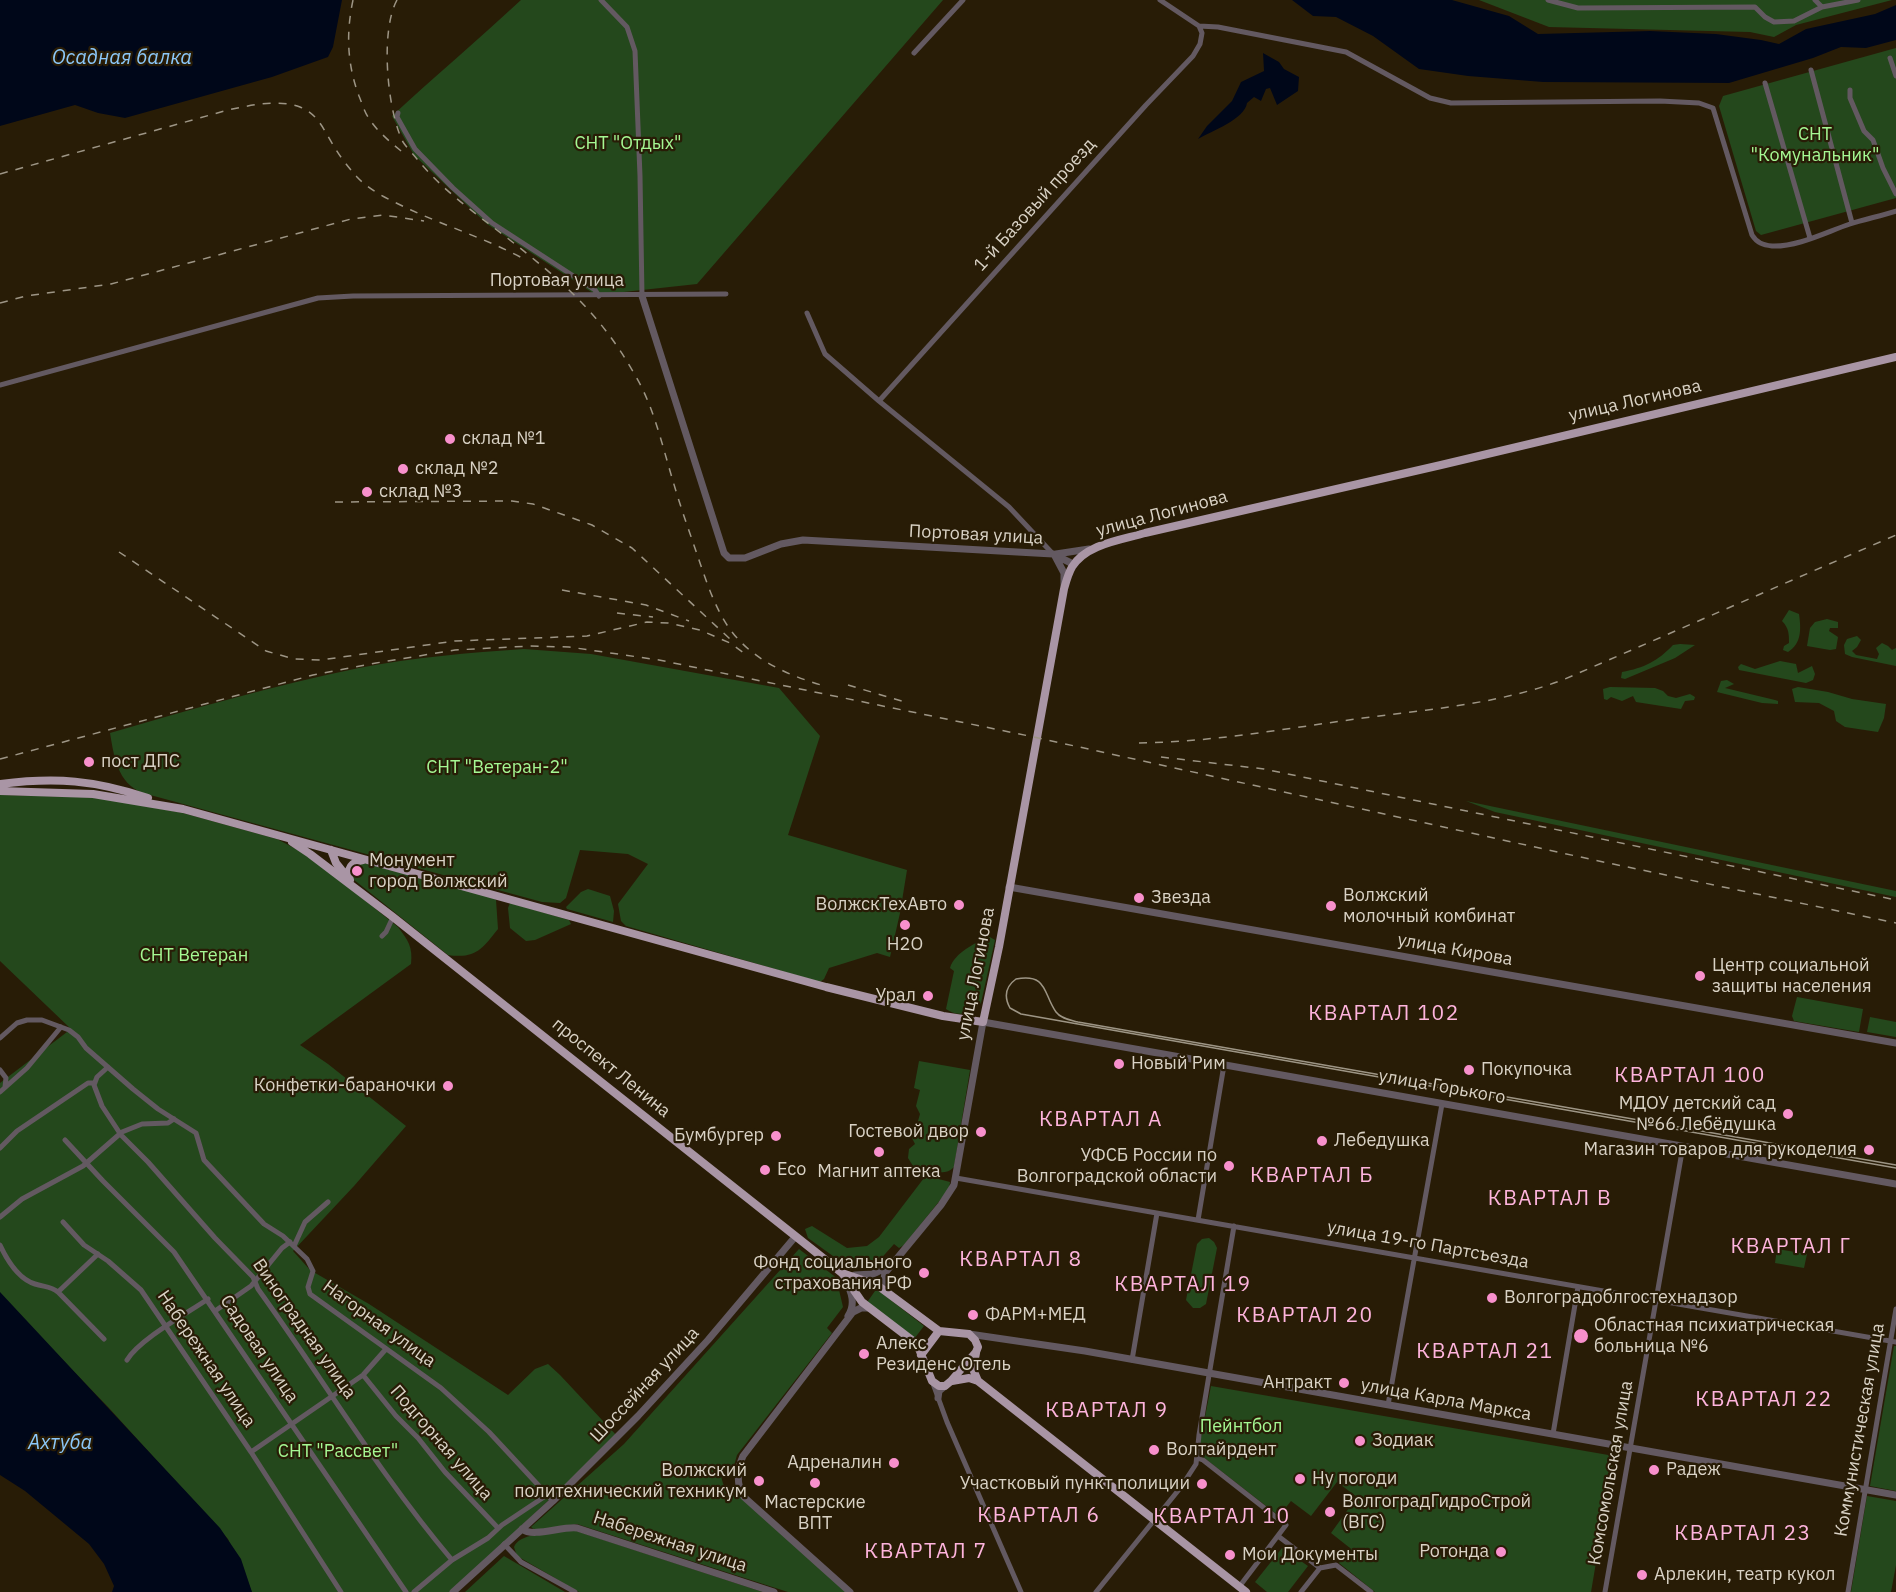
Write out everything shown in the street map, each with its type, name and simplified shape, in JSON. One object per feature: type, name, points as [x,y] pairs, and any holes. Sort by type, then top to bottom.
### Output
[{"type":"main road","name":"улица Логинова","points":[[983,1022],[1064,589],[1073,564],[1085,554],[1110,542],[1896,357]]},
{"type":"main road","points":[[62,792],[67,786],[63,780]]},
{"type":"main road","points":[[0,784],[63,780],[108,785],[177,808],[278,834],[332,853],[368,859],[826,987],[943,1016],[983,1022]]},
{"type":"main road","points":[[76,793],[71,787],[78,781]]},
{"type":"main road","points":[[0,791],[76,793],[177,808]]},
{"type":"main road","name":"проспект Ленина","points":[[278,834],[310,854],[393,917],[842,1274],[862,1302],[917,1344],[921,1355]]},
{"type":"main road","points":[[332,853],[325,857],[326,863],[332,870]]},
{"type":"main road","name":"проспект Ленина","points":[[332,853],[358,890]]},
{"type":"main road","points":[[350,880],[349,870],[352,864],[368,859]]},
{"type":"main road","name":"проспект Ленина","points":[[842,1274],[877,1285],[939,1331]]},
{"type":"main road","points":[[978,1381],[973,1369],[975,1340],[969,1334],[939,1331],[921,1355],[932,1381],[939,1386],[969,1378],[978,1381],[1243,1589]]},
{"type":"main road","points":[[948,1384],[975,1352]]},
{"type":"street","points":[[601,0],[627,27],[635,51],[642,296],[726,294]]},
{"type":"street","points":[[914,53],[963,0]]},
{"type":"street","points":[[1160,0],[1199,26],[1218,27],[1346,52],[1430,98],[1451,103],[1670,102],[1699,103],[1713,108],[1752,236],[1757,242],[1773,246],[1810,238],[1896,211]]},
{"type":"street","points":[[1548,0],[1578,8],[1755,7],[1774,22],[1794,21],[1822,7],[1858,0]]},
{"type":"street","points":[[1815,0],[1822,7]]},
{"type":"street","name":"1-й Базовый проезд","points":[[879,401],[1193,56],[1200,44],[1202,33],[1199,26]]},
{"type":"street","points":[[1890,58],[1896,76]]},
{"type":"street","points":[[1811,70],[1852,224]]},
{"type":"street","points":[[1765,83],[1810,238]]},
{"type":"street","points":[[1850,90],[1850,98],[1864,131],[1873,140],[1896,194]]},
{"type":"street","points":[[398,113],[397,117],[415,149],[453,189],[492,223],[595,290],[599,296]]},
{"type":"street","name":"Портовая улица","points":[[0,385],[318,298],[642,296],[722,547],[729,558],[745,558],[781,544],[803,540],[1053,554],[1073,564]]},
{"type":"street","points":[[807,313],[825,354],[1009,507],[1053,554],[1064,573],[1064,589]]},
{"type":"street","points":[[1053,554],[1096,548]]},
{"type":"street","name":"улица Кирова","points":[[1009,887],[1896,1043]]},
{"type":"street","points":[[382,936],[393,917]]},
{"type":"street","points":[[0,1038],[17,1023],[27,1020],[42,1020],[61,1027],[27,1068],[2,1090]]},
{"type":"street","name":"улица Горького","points":[[983,1022],[1896,1184]]},
{"type":"street","name":"улица Логинова","points":[[899,1255],[954,1185],[983,1022]]},
{"type":"street","name":"Нагорная улица","points":[[61,1027],[73,1032],[86,1048],[133,1089],[197,1134],[204,1160],[264,1224],[292,1244],[313,1269],[308,1287],[310,1294],[441,1388],[478,1421],[550,1498]]},
{"type":"street","points":[[1197,1220],[1224,1065]]},
{"type":"street","points":[[0,1148],[17,1131],[39,1115],[88,1083],[93,1083],[108,1066]]},
{"type":"street","points":[[0,1070],[6,1078],[2,1090]]},
{"type":"street","name":"Виноградная улица","points":[[93,1083],[100,1102],[120,1134],[255,1281],[258,1289],[375,1459],[452,1560]]},
{"type":"street","points":[[1388,1405],[1442,1104]]},
{"type":"street","points":[[0,1217],[22,1199],[86,1163],[120,1134],[142,1124],[168,1122],[174,1119]]},
{"type":"street","name":"Садовая улица","points":[[65,1140],[164,1240],[208,1299],[406,1592]]},
{"type":"street","name":"Комсомольская улица","points":[[1605,1592],[1683,1146]]},
{"type":"street","name":"улица 19-го Партсъезда","points":[[956,1178],[1893,1342]]},
{"type":"street","points":[[215,1311],[252,1286],[282,1248],[292,1244],[305,1222],[328,1202]]},
{"type":"street","points":[[1132,1360],[1157,1213]]},
{"type":"street","name":"Набережная улица","points":[[63,1222],[84,1245],[137,1284],[251,1452],[341,1592]]},
{"type":"street","points":[[1096,1592],[1181,1487],[1196,1464],[1234,1226]]},
{"type":"street","name":"Шоссейная улица","points":[[453,1592],[522,1529],[550,1498],[611,1444],[681,1370],[795,1237]]},
{"type":"street","points":[[0,1245],[9,1263],[28,1281],[52,1287],[104,1338]]},
{"type":"street","points":[[58,1292],[98,1254]]},
{"type":"street","points":[[841,1329],[851,1311],[852,1300],[842,1274],[862,1276],[876,1274],[899,1255]]},
{"type":"street","points":[[886,1291],[883,1284],[885,1273],[899,1255]]},
{"type":"street","points":[[1553,1434],[1578,1287]]},
{"type":"street","points":[[127,1360],[133,1352],[208,1299]]},
{"type":"street","points":[[850,1592],[744,1497],[740,1491],[739,1465],[743,1456],[854,1312],[864,1307],[872,1309]]},
{"type":"street","name":"Коммунистическая улица","points":[[1848,1592],[1893,1342],[1896,1309]]},
{"type":"street","name":"улица Карла Маркса","points":[[969,1334],[1132,1360],[1896,1495]]},
{"type":"street","points":[[975,1352],[984,1340],[992,1337]]},
{"type":"street","points":[[251,1452],[363,1375],[386,1349]]},
{"type":"street","name":"Подгорная улица","points":[[363,1375],[396,1416],[418,1437],[445,1472],[498,1528]]},
{"type":"street","points":[[932,1381],[1021,1592]]},
{"type":"street","points":[[938,1398],[939,1391],[948,1384]]},
{"type":"street","points":[[1197,1458],[1203,1460],[1286,1525],[1243,1589]]},
{"type":"street","points":[[414,1592],[452,1560],[488,1538],[498,1528],[550,1498]]},
{"type":"street","name":"Набережная улица","points":[[522,1529],[530,1533],[566,1527],[577,1528],[774,1592]]},
{"type":"street","points":[[1278,1536],[1320,1568]]},
{"type":"street","points":[[504,1544],[521,1562],[575,1592]]},
{"type":"street","points":[[1301,1592],[1320,1568],[1336,1564],[1371,1592]]},
{"type":"green space","name":"СНТ \"Отдых\"","points":[[521,0],[943,0],[697,284],[596,295],[487,224],[414,155],[392,116]]},
{"type":"green space","points":[[1479,0],[1892,0],[1796,25],[1774,37],[1750,32],[1549,27]]},
{"type":"green space","name":"СНТ \"Комунальник\"","points":[[1896,48],[1896,198],[1761,235],[1756,231],[1719,106],[1723,96]]},
{"type":"green space","points":[[1789,610],[1799,614],[1800,630],[1796,644],[1788,652],[1783,650],[1784,646],[1789,643],[1789,637],[1782,621]]},
{"type":"green space","points":[[1827,619],[1838,622],[1838,628],[1830,628],[1829,631],[1838,637],[1836,649],[1807,646],[1810,628],[1815,622]]},
{"type":"green space","points":[[1857,636],[1861,640],[1852,651],[1856,655],[1877,659],[1879,654],[1876,648],[1882,643],[1892,650],[1896,648],[1896,666],[1845,654],[1844,645],[1847,639]]},
{"type":"green space","points":[[1673,645],[1695,645],[1675,658],[1625,679],[1621,678],[1622,672],[1650,663]]},
{"type":"green space","name":"СНТ \"Ветеран-2\"","points":[[524,649],[591,654],[779,688],[820,736],[788,835],[907,870],[890,957],[877,953],[829,968],[820,982],[626,926],[621,921],[618,904],[648,864],[628,854],[580,850],[566,898],[560,903],[542,902],[143,793],[127,783],[115,759],[110,733],[234,698],[380,664]]},
{"type":"green space","points":[[1780,661],[1796,664],[1798,673],[1812,666],[1815,674],[1813,680],[1806,683],[1739,670],[1738,667],[1741,664],[1755,669]]},
{"type":"green space","points":[[1727,680],[1734,684],[1725,688],[1775,700],[1778,704],[1762,703],[1717,692],[1721,681]]},
{"type":"green space","points":[[1610,687],[1655,688],[1676,698],[1690,694],[1695,697],[1694,700],[1685,701],[1681,709],[1636,702],[1633,696],[1622,701],[1611,697],[1604,699],[1603,689]]},
{"type":"green space","points":[[1798,687],[1886,704],[1884,718],[1878,732],[1845,727],[1836,721],[1834,711],[1819,703],[1795,702],[1792,689]]},
{"type":"green space","points":[[0,795],[112,800],[183,813],[277,839],[311,857],[398,927],[407,940],[411,953],[411,964],[300,1045],[328,1064],[406,1126],[293,1251],[310,1270],[369,1304],[508,1395],[535,1369],[548,1364],[617,1436],[451,1592],[252,1592],[228,1539],[109,1408],[0,1295],[0,1083],[71,1029],[0,961]]},
{"type":"green space","points":[[1466,801],[1896,891],[1896,897],[1495,812]]},
{"type":"green space","points":[[364,863],[491,897],[496,900],[498,929],[478,951],[458,956],[448,955],[353,879],[351,873],[353,866]]},
{"type":"green space","points":[[588,889],[610,896],[614,911],[613,922],[567,909],[566,907],[581,892]]},
{"type":"green space","points":[[510,903],[569,920],[571,924],[535,940],[526,941],[510,928],[508,908]]},
{"type":"green space","points":[[988,936],[995,940],[981,1003],[965,1013],[951,1012],[946,1009],[954,971],[950,968],[956,957]]},
{"type":"green space","points":[[1797,997],[1863,1009],[1859,1032],[1794,1021],[1792,1016]]},
{"type":"green space","points":[[1870,1017],[1896,1022],[1896,1037],[1867,1032]]},
{"type":"green space","points":[[919,1061],[970,1070],[954,1167],[945,1172],[935,1172],[913,1166],[908,1158],[909,1149],[915,1144],[911,1131],[916,1128],[920,1114],[916,1106],[920,1090],[914,1088]]},
{"type":"green space","points":[[931,1177],[950,1182],[949,1189],[904,1245],[899,1248],[894,1244],[877,1263],[861,1263],[855,1270],[851,1269],[808,1238],[805,1229],[812,1226],[847,1248],[867,1246],[879,1237],[924,1178]]},
{"type":"green space","points":[[1209,1238],[1217,1248],[1206,1304],[1200,1308],[1193,1308],[1186,1300],[1197,1244],[1202,1239]]},
{"type":"green space","points":[[799,1249],[838,1279],[843,1307],[827,1328],[832,1333],[737,1455],[733,1469],[725,1470],[721,1476],[727,1490],[740,1495],[846,1592],[788,1592],[577,1524],[535,1530],[531,1527],[624,1444]]},
{"type":"green space","points":[[1777,1249],[1807,1254],[1804,1268],[1775,1263]]},
{"type":"green space","points":[[875,1291],[879,1291],[924,1326],[914,1339],[868,1303]]},
{"type":"green space","points":[[1894,1346],[1896,1346],[1896,1491],[1870,1486]]},
{"type":"green space","name":"Пейнтбол","points":[[1211,1386],[1614,1456],[1591,1592],[1375,1592],[1339,1563],[1350,1548],[1331,1533],[1357,1497],[1337,1482],[1311,1516],[1291,1501],[1279,1516],[1198,1453]]},
{"type":"green space","points":[[1867,1496],[1896,1501],[1896,1565],[1891,1592],[1851,1592]]},
{"type":"green space","points":[[559,1530],[573,1530],[763,1592],[579,1592],[517,1556],[514,1547],[521,1539]]},
{"type":"green space","points":[[1282,1548],[1308,1566],[1288,1592],[1267,1592],[1255,1582]]},
{"type":"green space","points":[[504,1556],[565,1592],[465,1592]]},
{"type":"water","name":"Осадная балка","points":[[0,0],[342,0],[333,47],[328,57],[272,77],[125,118],[98,113],[75,105],[0,126]]},
{"type":"water","points":[[1292,0],[1452,0],[1509,16],[1538,34],[1650,31],[1716,34],[1779,44],[1806,29],[1875,14],[1896,5],[1896,40],[1866,48],[1841,47],[1813,58],[1729,83],[1543,82],[1468,76],[1419,69],[1373,36],[1336,17],[1313,16]]},
{"type":"water","points":[[1263,53],[1299,77],[1298,91],[1277,105],[1270,88],[1266,89],[1261,101],[1254,97],[1234,119],[1198,139],[1207,126],[1232,101],[1241,82],[1264,71]]},
{"type":"water","name":"Ахтуба","points":[[0,1292],[220,1528],[241,1559],[252,1592],[112,1592],[114,1586],[104,1564],[89,1544],[25,1491],[0,1475]]},
{"type":"tram line","points":[[1896,1165],[1078,1022],[1058,1014],[1043,986],[1034,979],[1016,979],[1007,992],[1010,1008],[1021,1014],[1896,1168]]},
{"type":"railway","points":[[353,0],[349,24],[349,48],[352,72],[359,96],[372,123],[407,156]]},
{"type":"railway","points":[[397,0],[392,14],[387,50],[393,111],[403,142],[448,191],[562,283],[608,333],[642,387],[657,426],[703,573],[725,622],[738,639],[766,662],[787,673],[821,685]]},
{"type":"railway","points":[[0,174],[228,110],[282,103],[300,107],[312,114],[348,167],[375,192],[524,259]]},
{"type":"railway","points":[[0,303],[26,296],[111,284],[351,219],[383,215],[424,221]]},
{"type":"railway","points":[[335,502],[512,501],[533,504],[592,525],[632,548],[730,639]]},
{"type":"railway","points":[[1139,743],[1251,734],[1465,704],[1516,694],[1565,679],[1896,535]]},
{"type":"railway","points":[[119,552],[266,651],[294,659],[321,660],[455,641],[587,636],[647,622],[668,623],[700,630],[730,643],[744,653]]},
{"type":"railway","points":[[562,590],[646,605],[689,621]]},
{"type":"railway","points":[[617,613],[653,617]]},
{"type":"railway","points":[[0,759],[313,675],[455,650],[530,646],[569,647],[659,660],[1029,736],[1594,860],[1896,923]]},
{"type":"railway","points":[[848,685],[908,703]]},
{"type":"railway","points":[[1161,757],[1264,769],[1896,900]]},
{"type":"place","name":"склад №1","points":[[450,439]]},
{"type":"place","name":"склад №2","points":[[403,469]]},
{"type":"place","name":"склад №3","points":[[367,492]]},
{"type":"place","name":"пост ДПС","points":[[89,762]]},
{"type":"place","name":"Монумент город Волжский","points":[[357,871]]},
{"type":"place","name":"Звезда","points":[[1139,898]]},
{"type":"place","name":"ВолжскТехАвто","points":[[959,905]]},
{"type":"place","name":"Волжский молочный комбинат","points":[[1331,906]]},
{"type":"place","name":"H2O","points":[[905,925]]},
{"type":"place","name":"Центр социальной защиты населения","points":[[1700,976]]},
{"type":"place","name":"Урал","points":[[928,996]]},
{"type":"place","name":"Новый Рим","points":[[1119,1064]]},
{"type":"place","name":"Покупочка","points":[[1469,1070]]},
{"type":"place","name":"Конфетки-бараночки","points":[[448,1086]]},
{"type":"place","name":"МДОУ детский сад №66 Лебёдушка","points":[[1788,1114]]},
{"type":"place","name":"Гостевой двор","points":[[981,1132]]},
{"type":"place","name":"Бумбургер","points":[[776,1136]]},
{"type":"place","name":"Лебедушка","points":[[1322,1141]]},
{"type":"place","name":"Магазин товаров для рукоделия","points":[[1869,1150]]},
{"type":"place","name":"Магнит аптека","points":[[879,1152]]},
{"type":"place","name":"УФСБ России по Волгоградской области","points":[[1229,1166]]},
{"type":"place","name":"Eco","points":[[765,1170]]},
{"type":"place","name":"Фонд социального страхования РФ","points":[[924,1273]]},
{"type":"place","name":"Волгоградоблгостехнадзор","points":[[1492,1298]]},
{"type":"place","name":"ФАРМ+МЕД","points":[[973,1315]]},
{"type":"place","name":"Областная психиатрическая больница №6","points":[[1581,1336]]},
{"type":"place","name":"Алекс Резиденс Отель","points":[[864,1354]]},
{"type":"place","name":"Антракт","points":[[1344,1383]]},
{"type":"place","name":"Зодиак","points":[[1360,1441]]},
{"type":"place","name":"Волтайрдент","points":[[1154,1450]]},
{"type":"place","name":"Адреналин","points":[[894,1463]]},
{"type":"place","name":"Радеж","points":[[1654,1470]]},
{"type":"place","name":"Ну погоди","points":[[1300,1479]]},
{"type":"place","name":"Волжский политехнический техникум","points":[[759,1481]]},
{"type":"place","name":"Мастерские ВПТ","points":[[815,1483]]},
{"type":"place","name":"Участковый пункт полиции","points":[[1202,1484]]},
{"type":"place","name":"ВолгоградГидроСтрой (ВГС)","points":[[1330,1512]]},
{"type":"place","name":"Ротонда","points":[[1501,1552]]},
{"type":"place","name":"Мои Документы","points":[[1230,1555]]},
{"type":"place","name":"Арлекин, театр кукол","points":[[1642,1575]]},
{"type":"district","name":"КВАРТАЛ 102","points":[[1384,1014]]},
{"type":"district","name":"КВАРТАЛ 100","points":[[1690,1076]]},
{"type":"district","name":"КВАРТАЛ А","points":[[1101,1120]]},
{"type":"district","name":"КВАРТАЛ Б","points":[[1312,1176]]},
{"type":"district","name":"КВАРТАЛ В","points":[[1550,1199]]},
{"type":"district","name":"КВАРТАЛ Г","points":[[1791,1247]]},
{"type":"district","name":"КВАРТАЛ 8","points":[[1021,1260]]},
{"type":"district","name":"КВАРТАЛ 19","points":[[1183,1285]]},
{"type":"district","name":"КВАРТАЛ 20","points":[[1305,1316]]},
{"type":"district","name":"КВАРТАЛ 21","points":[[1485,1352]]},
{"type":"district","name":"КВАРТАЛ 22","points":[[1764,1400]]},
{"type":"district","name":"КВАРТАЛ 9","points":[[1107,1411]]},
{"type":"district","name":"КВАРТАЛ 6","points":[[1039,1516]]},
{"type":"district","name":"КВАРТАЛ 10","points":[[1222,1517]]},
{"type":"district","name":"КВАРТАЛ 23","points":[[1743,1534]]},
{"type":"district","name":"КВАРТАЛ 7","points":[[926,1552]]},
{"type":"park label","name":"СНТ Ветеран","points":[[194,956]]},
{"type":"park label","name":"СНТ \"Рассвет\"","points":[[338,1452]]}]
